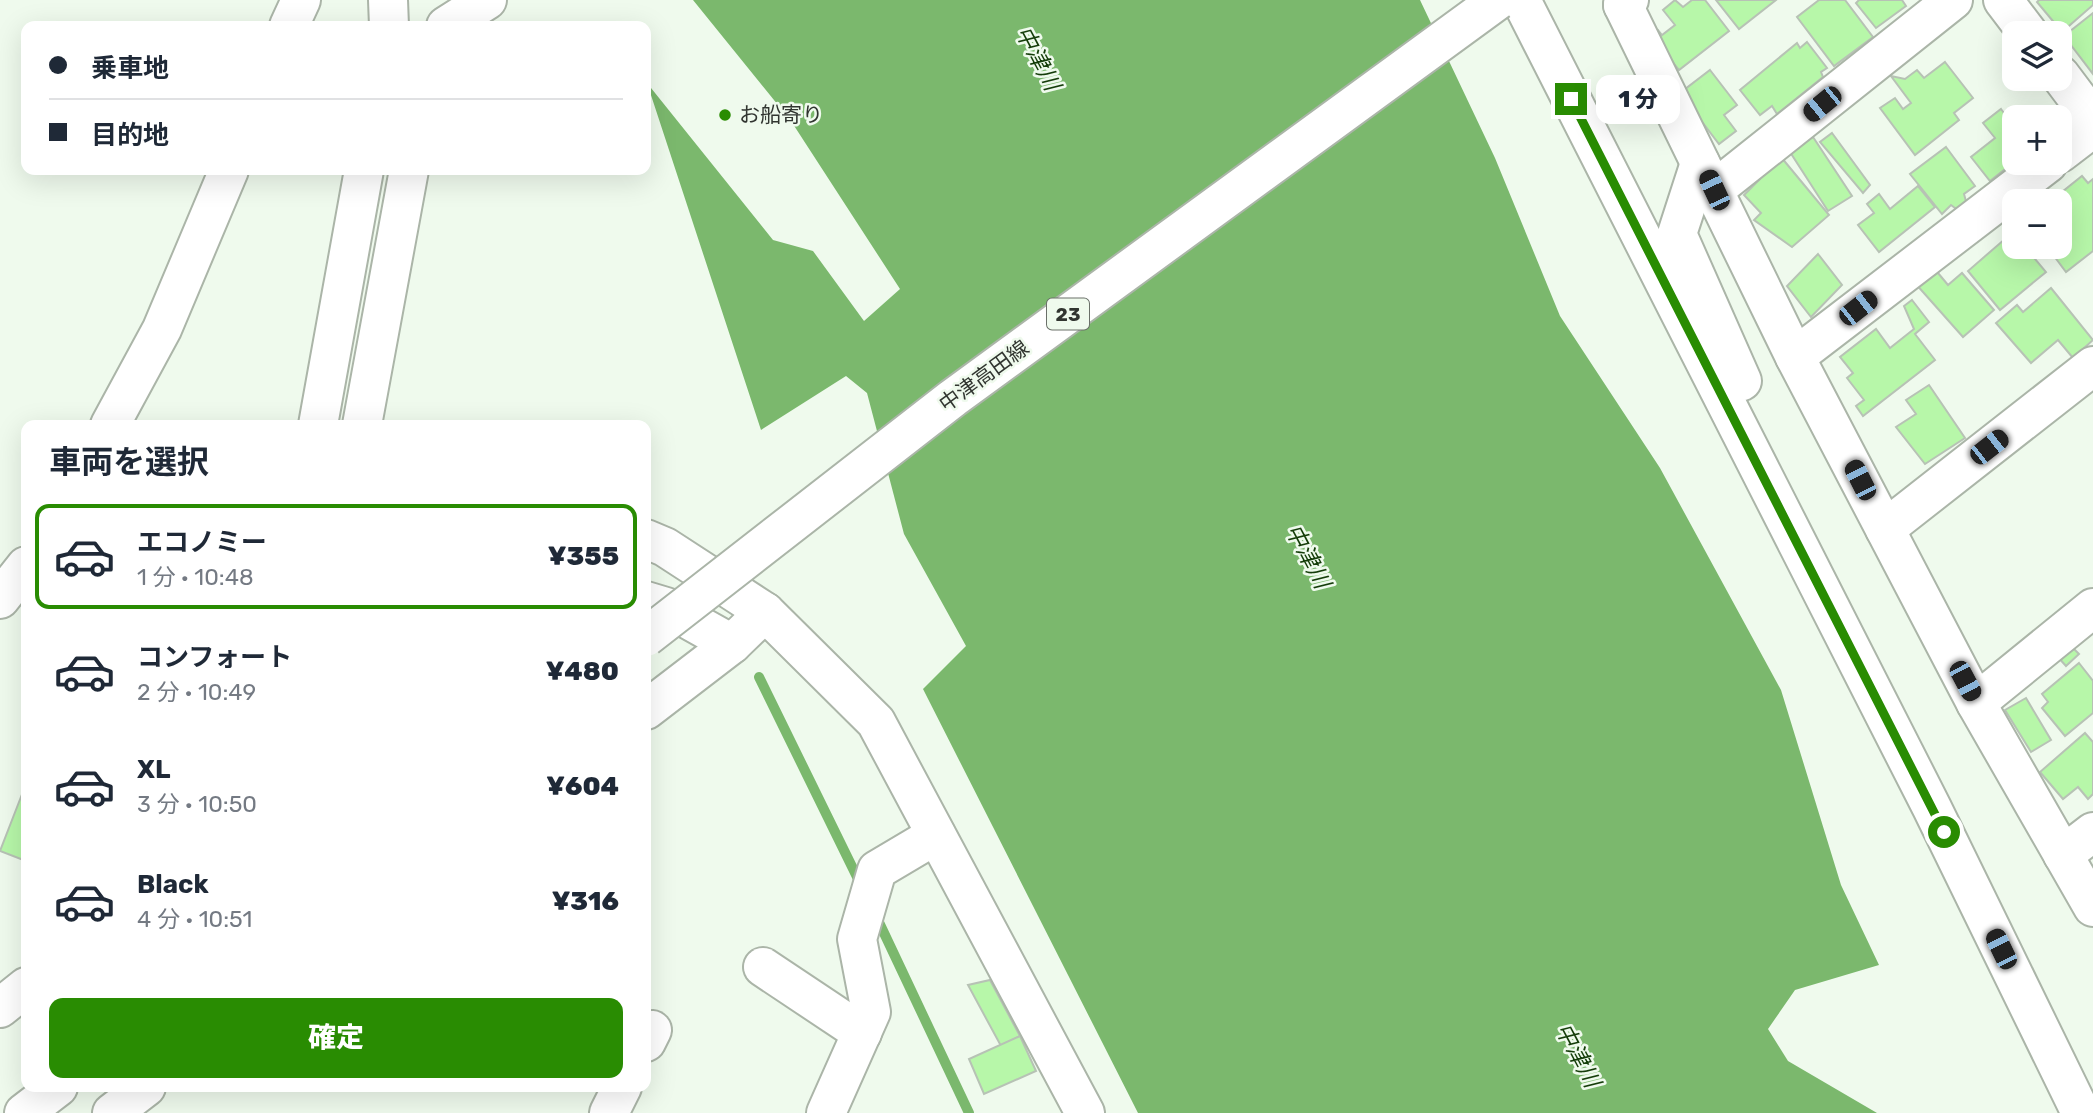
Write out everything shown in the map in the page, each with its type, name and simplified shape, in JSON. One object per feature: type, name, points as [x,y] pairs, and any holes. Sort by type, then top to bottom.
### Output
[{"type":"street","points":[[291,21],[300,0]]},
{"type":"street","points":[[388,0],[389,21]]},
{"type":"street","points":[[454,21],[487,0]]},
{"type":"street","name":"中津高田線","points":[[651,633],[953,398],[1498,0]]},
{"type":"street","points":[[1521,0],[1932,808],[2081,1113]]},
{"type":"street","points":[[1736,423],[1746,389],[1677,234],[1707,176],[1953,0]]},
{"type":"street","points":[[2003,0],[2019,21]]},
{"type":"street","points":[[1626,2],[1796,357],[1976,703],[2093,907]]},
{"type":"street","points":[[2072,91],[2093,119]]},
{"type":"street","points":[[2072,144],[2093,128]]},
{"type":"street","points":[[113,420],[162,329],[227,175]]},
{"type":"street","points":[[319,420],[363,175]]},
{"type":"street","points":[[363,420],[408,175]]},
{"type":"street","points":[[1796,357],[2032,175]]},
{"type":"street","points":[[1885,529],[2093,366]]},
{"type":"street","points":[[651,541],[665,547],[765,612],[876,722],[1085,1113]]},
{"type":"street","points":[[651,602],[666,607],[732,645]]},
{"type":"street","points":[[1976,703],[2093,608]]},
{"type":"street","points":[[651,706],[732,645],[765,612]]},
{"type":"street","points":[[2063,855],[2093,832]]},
{"type":"street","points":[[826,1113],[871,1012],[857,939],[877,870],[936,835]]},
{"type":"street","points":[[762,967],[862,1033]]},
{"type":"street","points":[[0,1007],[21,991]]},
{"type":"street","points":[[24,1113],[51,1092]]},
{"type":"street","points":[[111,1113],[139,1092]]},
{"type":"street","points":[[609,1113],[620,1092]]},
{"type":"water","name":"中津川","points":[[693,0],[1420,0],[1495,158],[1560,316],[1660,468],[1781,690],[1841,885],[1879,965],[1795,990],[1768,1029],[1788,1061],[1877,1113],[1138,1113],[923,689],[966,646],[904,534],[867,393],[846,376],[761,430],[651,95],[651,88],[773,240],[813,251],[864,321],[900,289],[791,121]]},
{"type":"building","points":[[1675,0],[1683,7],[1692,0],[1705,0],[1729,31],[1679,70],[1651,35],[1658,30],[1662,35],[1675,25],[1663,10]]},
{"type":"building","points":[[1716,0],[1776,0],[1739,29]]},
{"type":"building","points":[[1819,0],[1845,0],[1873,37],[1834,66],[1797,17]]},
{"type":"building","points":[[1859,0],[1902,0],[1906,6],[1876,28],[1856,3]]},
{"type":"building","points":[[2093,0],[2093,5],[2072,23],[2072,21],[2053,21],[2037,2]]},
{"type":"building","points":[[2093,13],[2093,74],[2072,46],[2072,30]]},
{"type":"building","points":[[1807,42],[1827,68],[1821,72],[1823,77],[1777,114],[1772,106],[1760,115],[1740,90],[1797,43],[1800,48]]},
{"type":"building","points":[[1945,62],[1973,98],[1954,113],[1959,120],[1915,155],[1880,108],[1895,98],[1903,109],[1911,103],[1891,76],[1905,79],[1917,70],[1924,78]]},
{"type":"building","points":[[1710,70],[1737,105],[1724,115],[1736,131],[1719,144],[1680,93]]},
{"type":"building","points":[[2002,110],[2002,172],[1990,181],[1971,157],[1995,138],[1983,123]]},
{"type":"building","points":[[1832,133],[1870,185],[1863,193],[1820,142]]},
{"type":"building","points":[[1813,137],[1852,196],[1828,211],[1790,152]]},
{"type":"building","points":[[1946,147],[1975,186],[1964,194],[1967,205],[1959,211],[1951,205],[1942,214],[1910,174]]},
{"type":"building","points":[[1781,157],[1829,215],[1792,247],[1754,220],[1761,213],[1744,195],[1760,179],[1758,174]]},
{"type":"building","points":[[2082,176],[2088,183],[2093,179],[2093,251],[2066,272],[2056,259],[2072,259],[2072,189],[2066,189]]},
{"type":"building","points":[[1918,186],[1935,207],[1879,252],[1858,225],[1874,213],[1867,204],[1879,194],[1890,209]]},
{"type":"building","points":[[2002,242],[2002,259],[2035,259],[2046,272],[2000,310],[1968,271]]},
{"type":"building","points":[[1818,254],[1842,285],[1811,317],[1787,286]]},
{"type":"building","points":[[1933,267],[1948,285],[1962,273],[1994,310],[1963,337],[1915,283]]},
{"type":"building","points":[[2051,288],[2093,340],[2073,358],[2058,340],[2031,363],[1996,323],[2017,305],[2023,312]]},
{"type":"building","points":[[1912,300],[1929,322],[1915,334],[1935,360],[1863,416],[1856,406],[1864,400],[1847,378],[1853,373],[1840,357],[1876,329],[1890,348],[1914,329],[1904,306]]},
{"type":"building","points":[[1929,385],[1965,438],[1925,464],[1896,427],[1916,414],[1906,400]]},
{"type":"building","points":[[2070,645],[2079,654],[2066,666],[2057,656]]},
{"type":"building","points":[[2079,663],[2093,681],[2093,713],[2065,736],[2042,708],[2048,702],[2042,694]]},
{"type":"building","points":[[2026,698],[2051,740],[2031,752],[2005,710]]},
{"type":"building","points":[[2085,733],[2093,742],[2093,794],[2088,799],[2078,787],[2063,799],[2040,772]]},
{"type":"building","points":[[21,797],[21,859],[0,851]]},
{"type":"building","points":[[990,980],[1020,1036],[1001,1046],[968,985]]},
{"type":"building","points":[[1020,1036],[1036,1071],[984,1094],[969,1059]]},
{"type":"waterway","points":[[759,677],[861,885]]},
{"type":"waterway","points":[[876,916],[969,1113]]},
{"type":"place","name":"お船寄り","points":[[725,115]]},
{"type":"route","points":[[1571,99],[1944,832]]}]
